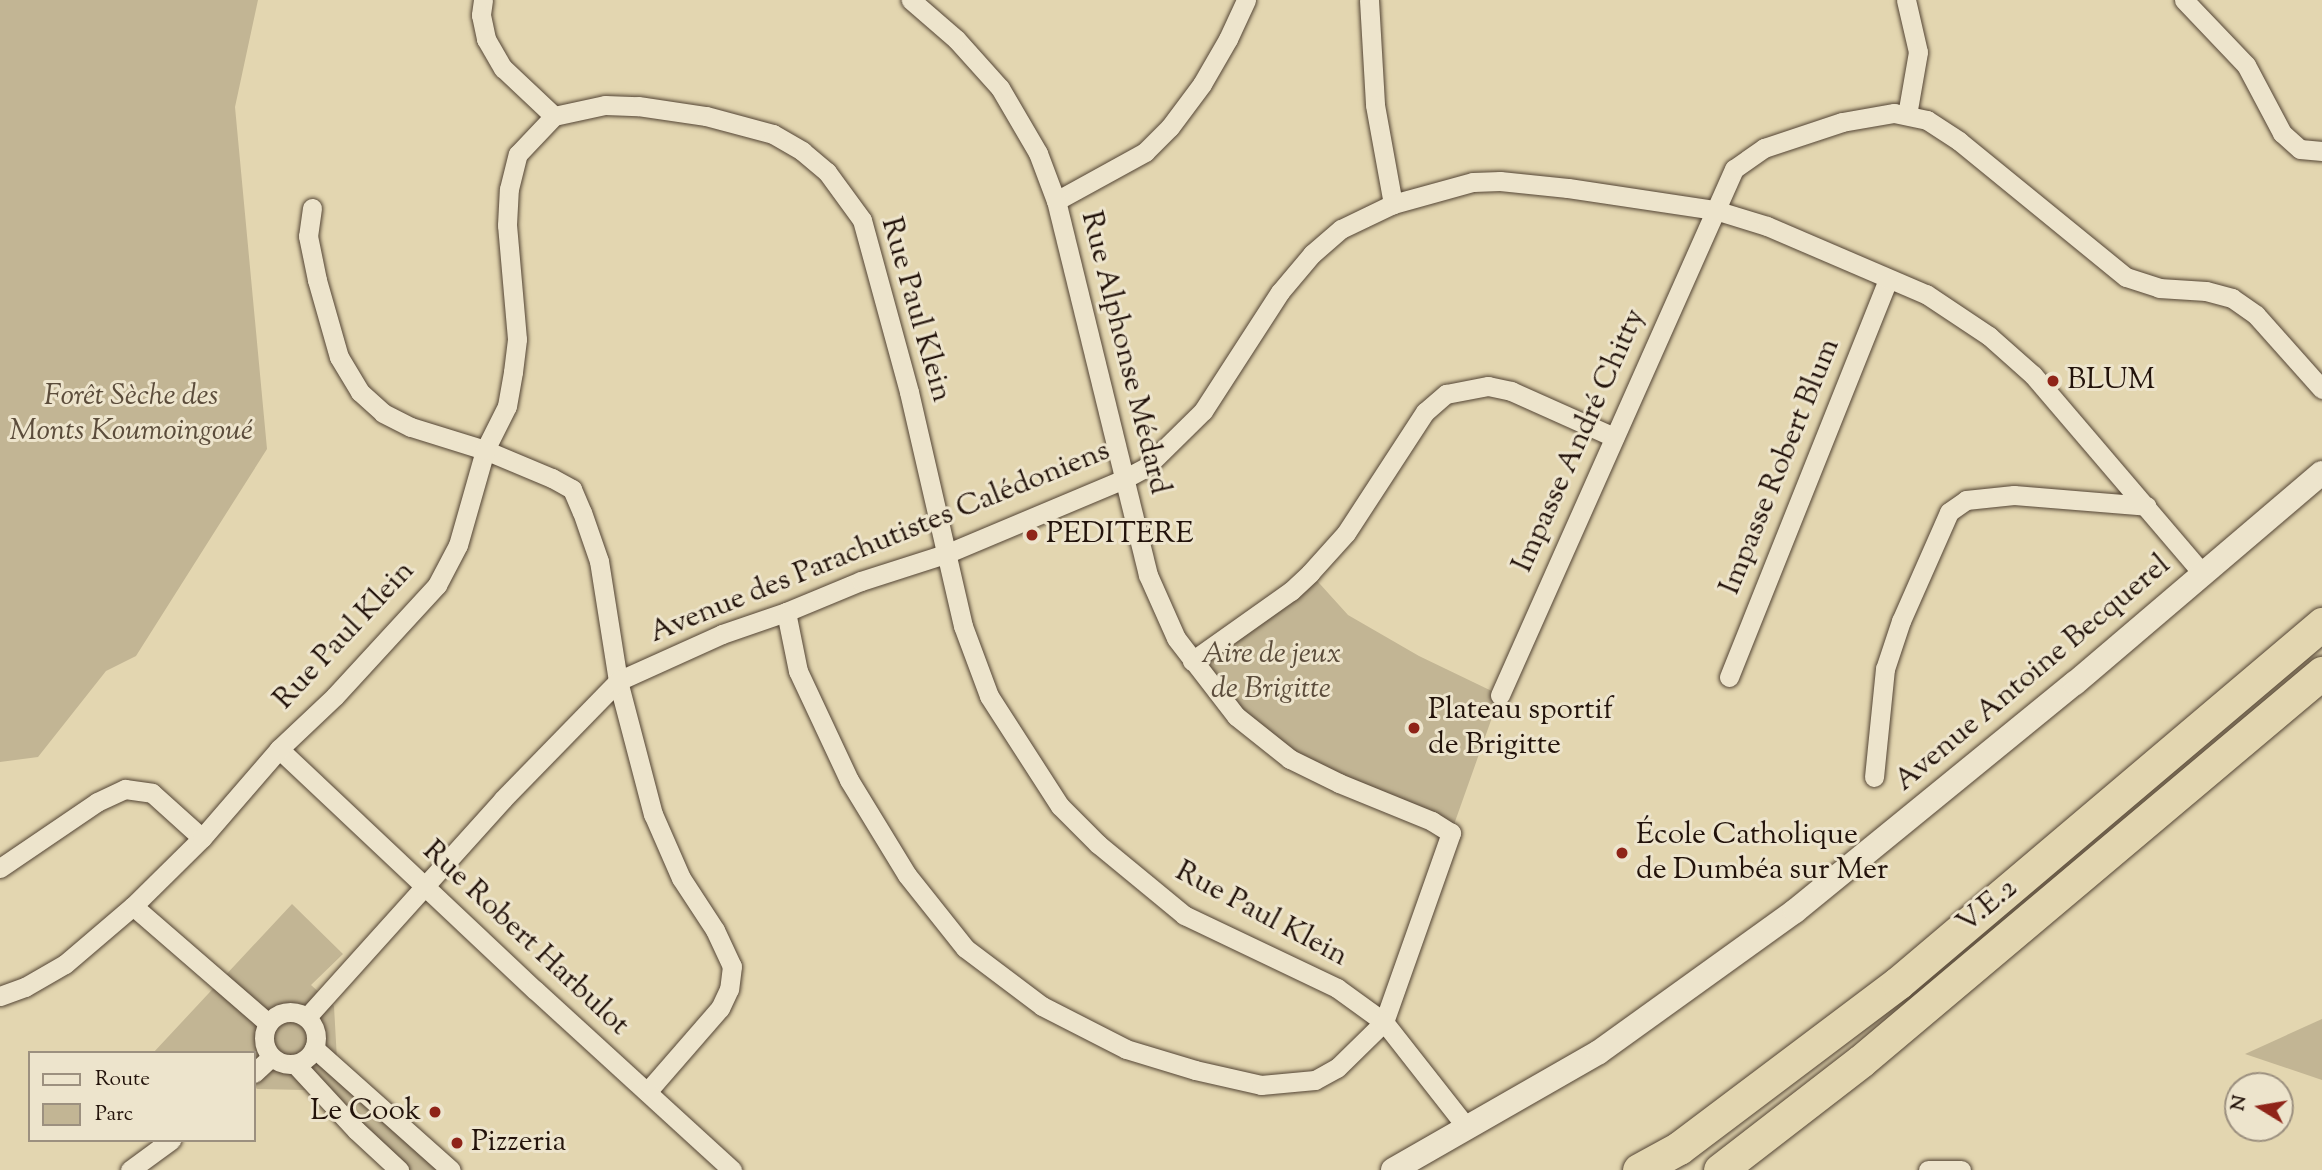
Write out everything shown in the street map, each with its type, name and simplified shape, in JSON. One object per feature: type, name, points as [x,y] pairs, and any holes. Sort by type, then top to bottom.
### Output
[{"type":"highway","name":"V.E.2","points":[[1639,1170],[1679,1147],[1898,983],[2322,624]]},
{"type":"highway","name":"V.E.2","points":[[1720,1170],[1861,1061],[2322,674]]},
{"type":"street","points":[[483,0],[481,15],[486,39],[503,68],[554,116]]},
{"type":"street","name":"Rue Alphonse Médard","points":[[911,0],[956,39],[1000,88],[1038,153],[1056,201],[1122,480],[1148,575],[1176,638],[1236,716],[1290,759],[1339,783],[1432,821],[1451,833],[1384,1022]]},
{"type":"street","points":[[1056,201],[1145,152],[1170,127],[1202,84],[1246,0]]},
{"type":"street","points":[[1369,0],[1375,105],[1393,204]]},
{"type":"street","points":[[1906,0],[1918,52],[1907,115],[1927,120],[1959,141],[2126,276],[2159,288],[2207,291],[2232,298],[2256,315],[2322,389]]},
{"type":"street","points":[[2184,0],[2246,65],[2282,133],[2300,149],[2322,151]]},
{"type":"street","name":"Rue Paul Klein","points":[[0,996],[25,987],[65,964],[134,906],[202,838],[279,749],[335,696],[438,585],[458,545],[485,450],[507,406],[517,339],[507,225],[512,171],[518,154],[554,116],[605,105],[638,106],[706,116],[773,134],[802,151],[827,172],[862,220],[948,553],[963,626],[989,696],[1060,806],[1098,844],[1184,915],[1337,988],[1384,1022],[1467,1128]]},
{"type":"street","name":"Impasse André Chitty","points":[[1500,695],[1734,169],[1764,148],[1842,122],[1894,113],[1907,115]]},
{"type":"street","name":"Avenue des Parachutistes Calédoniens","points":[[307,1017],[503,799],[618,681],[722,634],[786,612],[861,581],[948,553],[1122,480],[1146,467],[1203,411],[1280,292],[1312,254],[1341,229],[1393,204],[1473,182],[1500,181],[1715,210],[1768,226],[1888,280],[1926,294],[1989,336],[2033,375],[2203,574]]},
{"type":"street","points":[[312,208],[308,236],[317,280],[340,358],[360,392],[383,414],[411,427],[485,450],[572,489],[599,561],[618,681],[653,814],[681,878],[715,930],[732,965],[729,989],[720,1008],[647,1092]]},
{"type":"street","name":"Impasse Robert Blum","points":[[1729,677],[1888,280]]},
{"type":"street","points":[[1192,661],[1290,591],[1310,573],[1346,533],[1424,412],[1446,394],[1488,386],[1511,391],[1614,437]]},
{"type":"street","name":"Avenue Antoine Becquerel","points":[[1393,1170],[1599,1052],[1795,911],[2322,473]]},
{"type":"street","points":[[1874,777],[1885,669],[1901,621],[1949,512],[1966,500],[2014,495],[2147,506]]},
{"type":"street","points":[[786,612],[798,671],[849,780],[907,875],[965,948],[1042,1006],[1126,1049],[1195,1070],[1261,1085],[1315,1080],[1336,1068],[1384,1022]]},
{"type":"street","name":"Rue Robert Harbulot","points":[[279,749],[732,1170]]},
{"type":"street","points":[[0,868],[97,802],[125,789],[152,793],[202,838]]},
{"type":"street","points":[[134,906],[268,1023]]},
{"type":"street","points":[[290,1011],[307,1017],[315,1032],[314,1048],[309,1056],[295,1064],[278,1062],[271,1057],[264,1044],[268,1023],[282,1012],[290,1011]]},
{"type":"street","points":[[314,1048],[451,1170]]},
{"type":"street","points":[[256,1071],[271,1057]]},
{"type":"street","points":[[295,1064],[355,1130],[399,1170]]},
{"type":"street","points":[[130,1170],[168,1142]]},
{"type":"street","points":[[1928,1170],[1961,1170]]},
{"type":"green space","name":"Forêt Sèche des Monts Koumoingoué","points":[[0,0],[258,0],[235,107],[267,449],[136,656],[106,671],[38,757],[0,762]]},
{"type":"green space","name":"Aire de jeux de Brigitte","points":[[1310,573],[1348,615],[1419,656],[1500,695],[1451,833],[1290,759],[1192,661]]},
{"type":"green space","points":[[292,904],[343,954],[311,985],[334,1006],[337,1060],[450,1170],[399,1170],[307,1090],[257,1089],[256,1051],[155,1051]]},
{"type":"green space","points":[[2322,1019],[2322,1080],[2245,1054]]},
{"type":"place","name":"BLUM","points":[[2053,381]]},
{"type":"place","name":"PEDITERE","points":[[1032,535]]},
{"type":"place","name":"Plateau sportif de Brigitte","points":[[1414,728]]},
{"type":"place","name":"École Catholique de Dumbéa sur Mer","points":[[1622,853]]},
{"type":"place","name":"Le Cook","points":[[435,1112]]},
{"type":"place","name":"Pizzeria","points":[[457,1143]]}]
